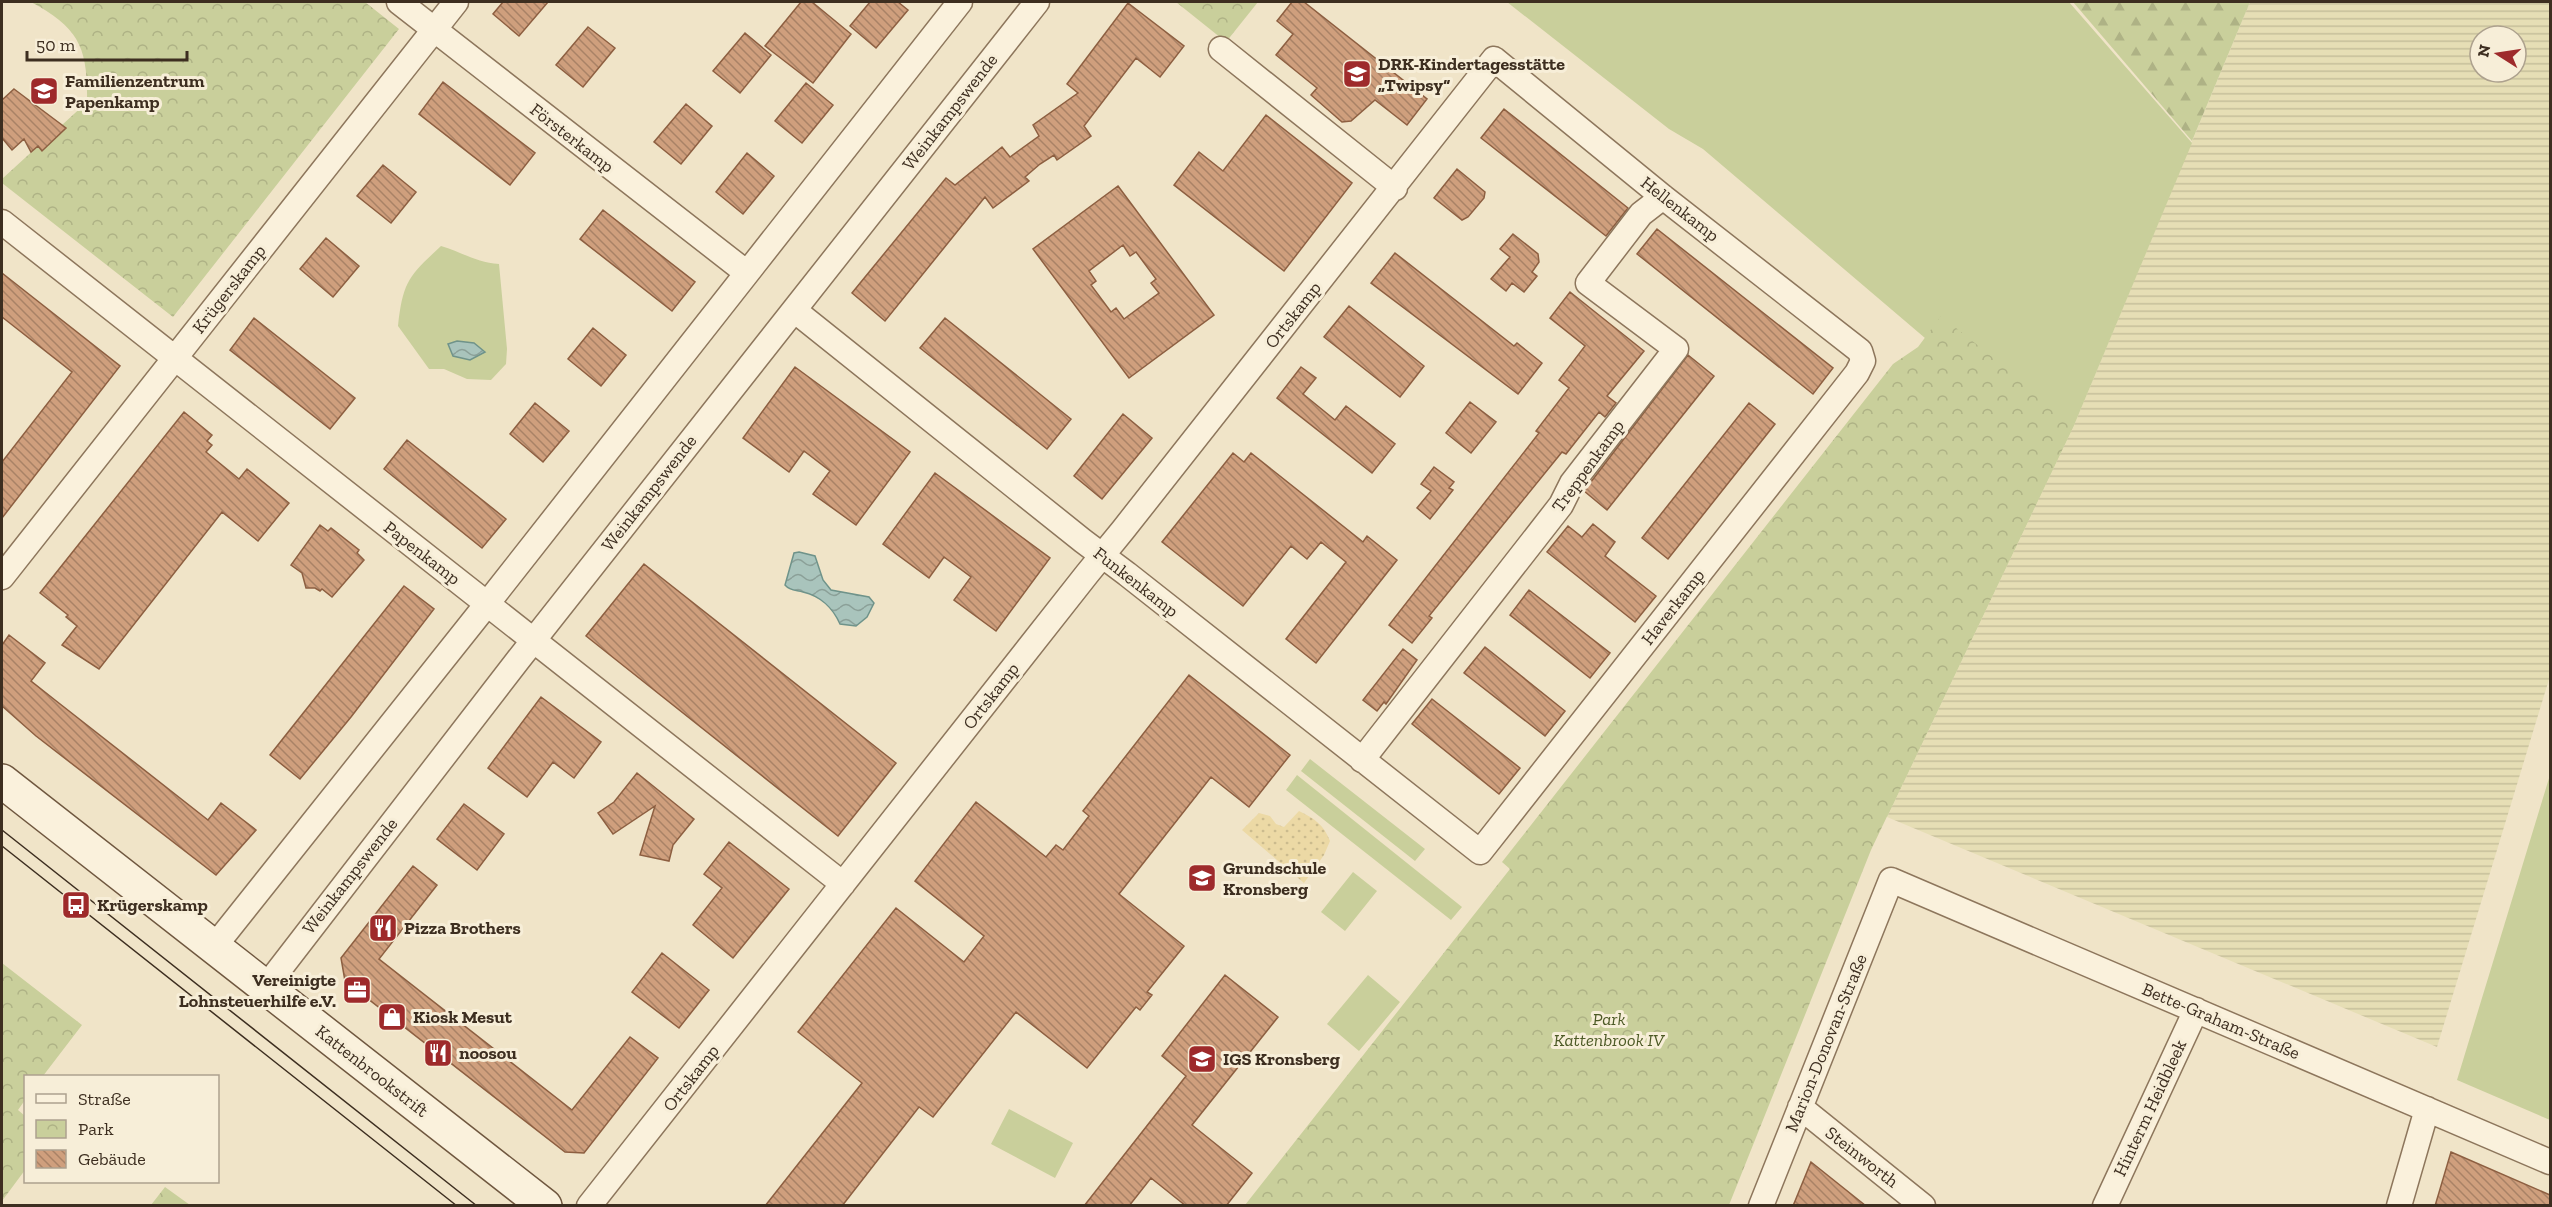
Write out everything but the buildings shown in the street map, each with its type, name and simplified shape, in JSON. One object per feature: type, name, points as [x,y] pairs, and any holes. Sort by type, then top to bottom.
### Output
[{"type":"main road","name":"Kattenbrookstrift","points":[[2,780],[264,988],[545,1206]]},
{"type":"street","name":"Försterkamp","points":[[399,2],[747,273]]},
{"type":"street","name":"Krügerskamp","points":[[2,577],[456,2]]},
{"type":"street","points":[[213,947],[487,604],[960,2]]},
{"type":"street","name":"Weinkampswende","points":[[264,988],[534,640],[1037,2]]},
{"type":"street","points":[[1221,49],[1395,188]]},
{"type":"street","name":"Ortskamp","points":[[589,1206],[1102,555],[1395,188],[1494,59]]},
{"type":"street","name":"Hellenkamp","points":[[1494,59],[1860,351],[1863,361]]},
{"type":"street","name":"Treppenkamp","points":[[1362,760],[1561,505],[1572,483],[1676,349],[1588,283],[1641,214],[1663,196]]},
{"type":"street","name":"Papenkamp","points":[[2,222],[843,884]]},
{"type":"street","name":"Funkenkamp","points":[[794,310],[1480,852]]},
{"type":"street","name":"Haverkamp","points":[[1480,852],[1857,373],[1863,361]]},
{"type":"street","name":"Bette-Graham-Straße","points":[[1891,880],[2550,1162]]},
{"type":"street","name":"Marion-Donovan-Straße","points":[[1761,1206],[1891,880]]},
{"type":"street","name":"Hinterm Heidbleek","points":[[2105,1206],[2196,1010]]},
{"type":"street","name":"Steinworth","points":[[1800,1107],[1923,1206]]},
{"type":"street","points":[[2399,1206],[2427,1109]]},
{"type":"shaded area","points":[[2250,2],[2550,2],[2550,676],[2437,1047],[1887,817],[2075,423]]},
{"type":"green space","points":[[31,2],[365,2],[399,29],[173,317],[2,183],[2,179],[38,146],[42,150],[66,128],[62,125],[87,102],[85,67],[77,41],[60,21]]},
{"type":"green space","points":[[1176,2],[1258,2],[1226,42]]},
{"type":"green space","points":[[1507,2],[2069,2],[2192,143],[2075,423],[1887,817],[1952,361],[1703,149],[1669,129]]},
{"type":"green space","points":[[2073,2],[2250,2],[2192,141]]},
{"type":"green space","points":[[441,246],[499,264],[507,349],[506,364],[491,380],[467,379],[444,369],[429,369],[398,326],[402,299],[409,280]]},
{"type":"green space","name":"Park Kattenbrook IV","points":[[1941,316],[2075,423],[1871,850],[1729,1205],[1245,1205],[1510,869],[1502,862],[1893,364],[1918,347]]},
{"type":"green space","points":[[1310,759],[1425,849],[1415,861],[1301,771]]},
{"type":"green space","points":[[1297,775],[1462,907],[1451,920],[1286,790]]},
{"type":"green space","points":[[2550,775],[2550,1120],[2457,1080]]},
{"type":"green space","points":[[1353,872],[1377,891],[1345,931],[1321,912]]},
{"type":"green space","points":[[2,963],[82,1025],[44,1075],[24,1075],[24,1101],[18,1110],[24,1115],[24,1171],[2,1201]]},
{"type":"green space","points":[[1368,975],[1400,1002],[1359,1051],[1327,1024]]},
{"type":"green space","points":[[1009,1109],[1073,1143],[1055,1178],[991,1144]]},
{"type":"green space","points":[[165,1187],[190,1205],[151,1205]]},
{"type":"sand","points":[[1299,811],[1318,823],[1330,841],[1324,855],[1304,883],[1242,830],[1259,813],[1270,816],[1276,824],[1284,827]]},
{"type":"water","points":[[457,341],[474,343],[485,352],[470,360],[453,356],[448,344]]},
{"type":"water","points":[[794,553],[815,556],[823,580],[831,590],[869,597],[874,603],[867,617],[856,626],[840,624],[830,608],[820,600],[787,587],[785,585]]},
{"type":"tram line","points":[[2,830],[477,1206]]},
{"type":"tram line","points":[[2,846],[457,1206]]},
{"type":"place","name":"DRK-Kindertagesstätte „Twipsy“","points":[[1357,74]]},
{"type":"place","name":"Familienzentrum Papenkamp","points":[[44,91]]},
{"type":"place","name":"Grundschule Kronsberg","points":[[1202,878]]},
{"type":"place","name":"Krügerskamp","points":[[76,905]]},
{"type":"place","name":"Pizza Brothers","points":[[383,928]]},
{"type":"place","name":"Vereinigte Lohnsteuerhilfe e.V.","points":[[357,990]]},
{"type":"place","name":"Kiosk Mesut","points":[[392,1017]]},
{"type":"place","name":"noosou","points":[[438,1053]]},
{"type":"place","name":"IGS Kronsberg","points":[[1202,1059]]}]
